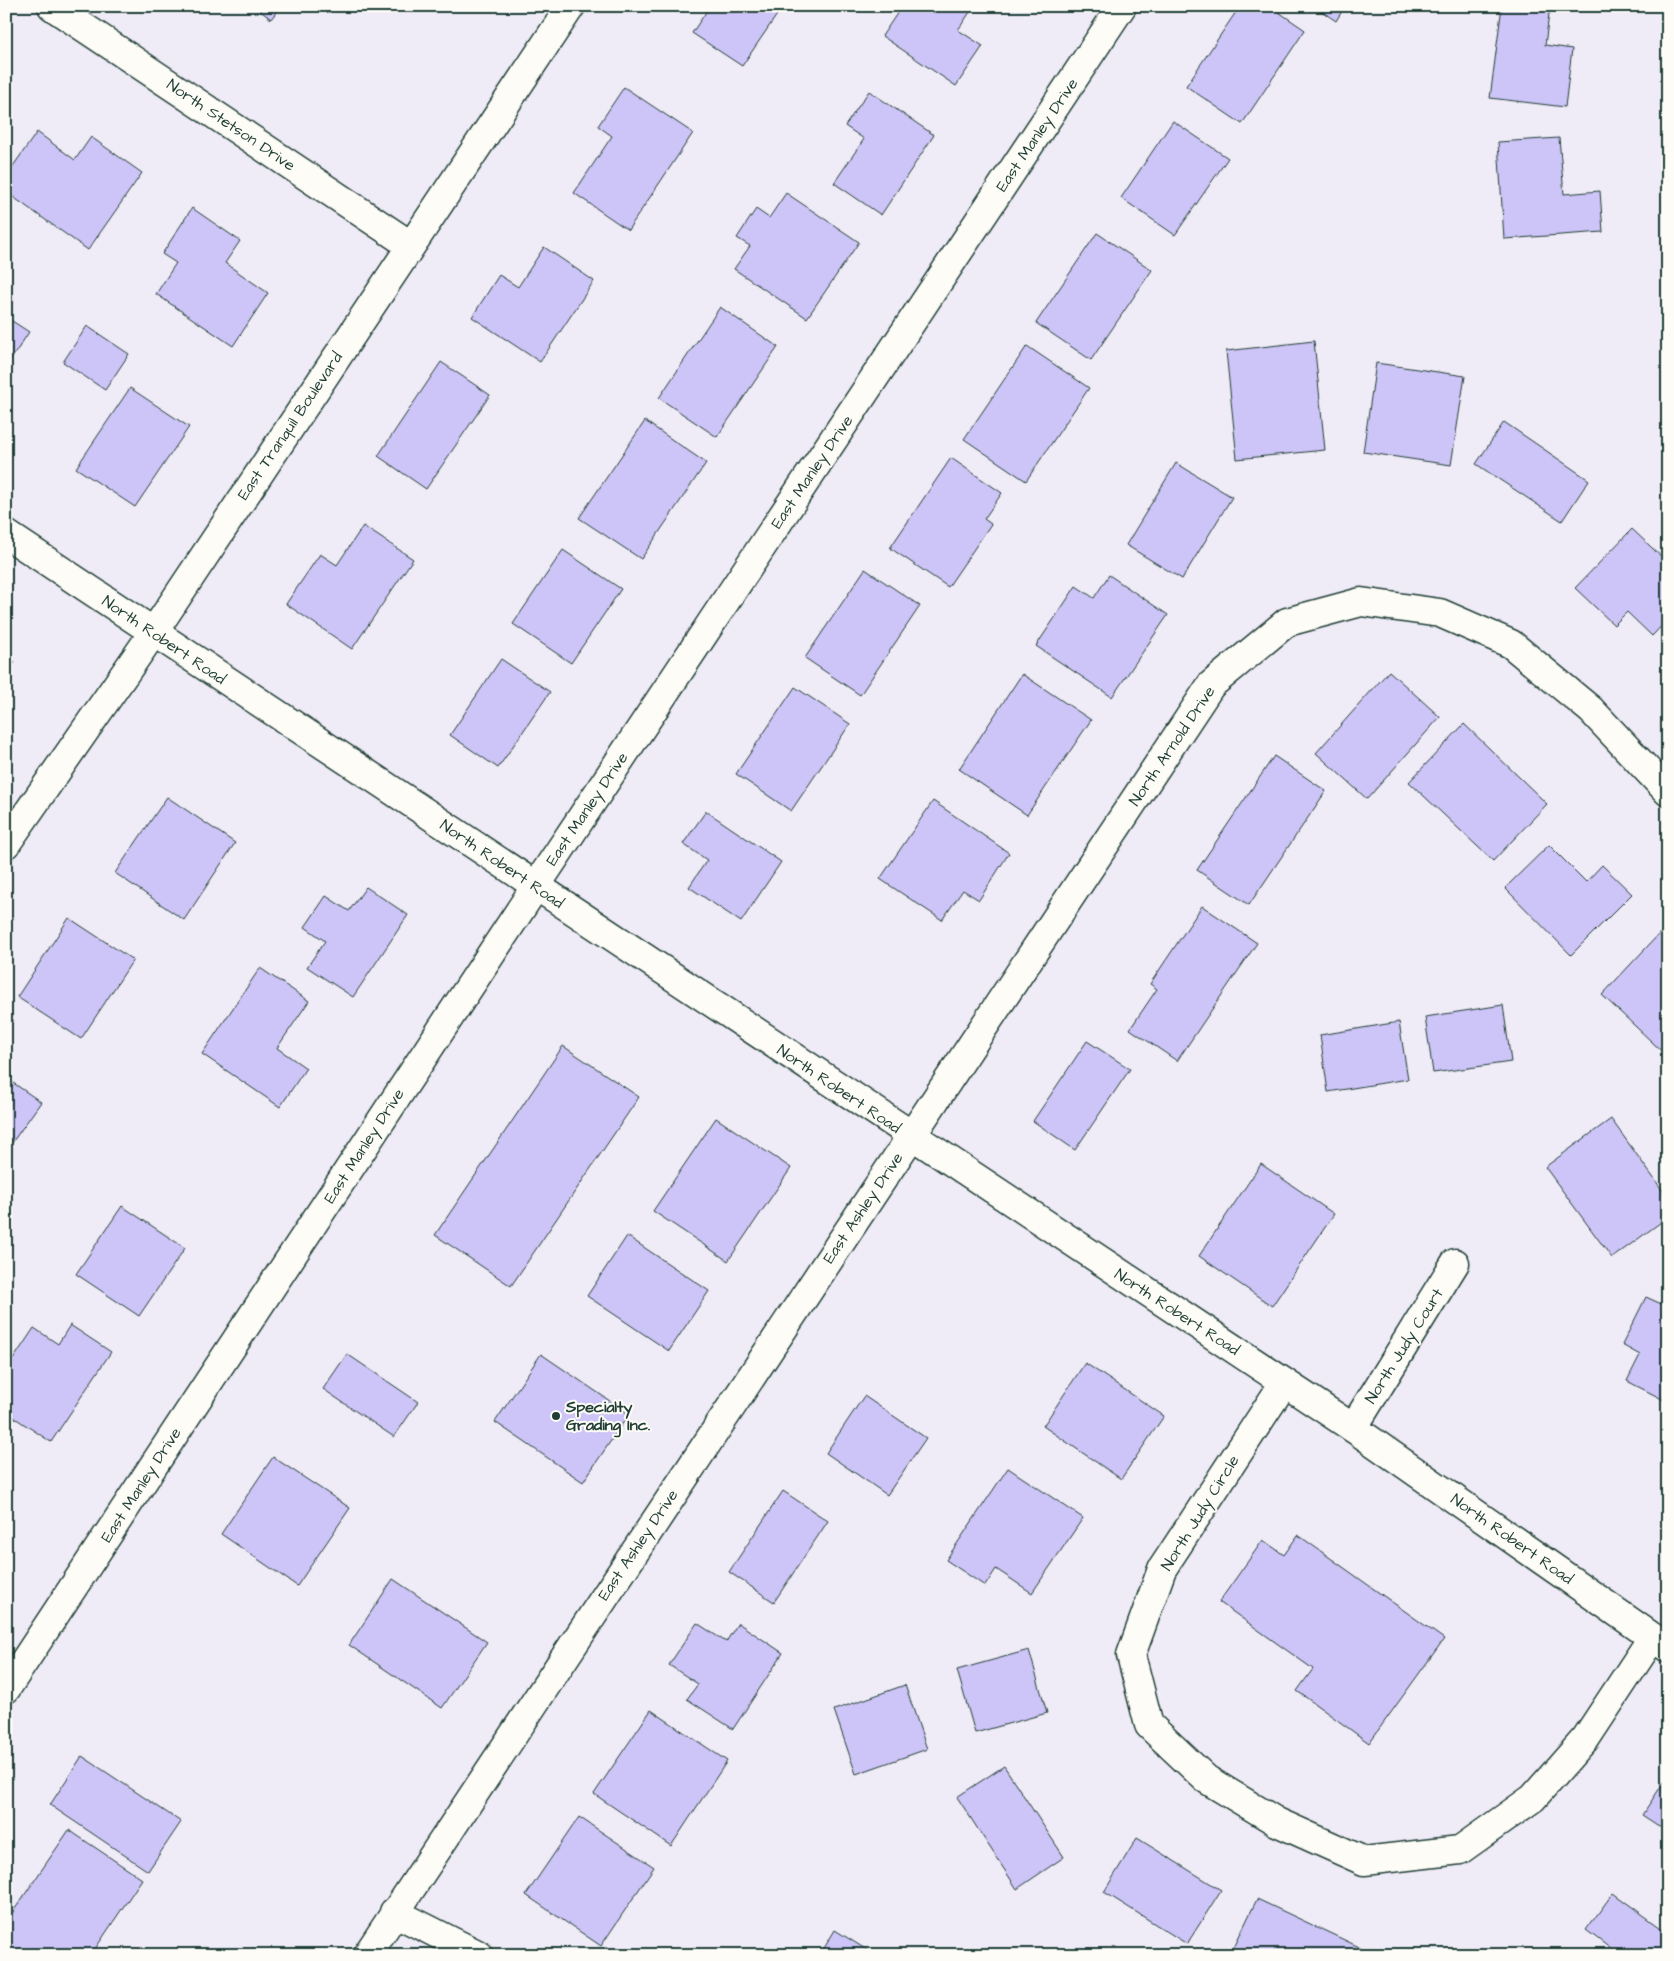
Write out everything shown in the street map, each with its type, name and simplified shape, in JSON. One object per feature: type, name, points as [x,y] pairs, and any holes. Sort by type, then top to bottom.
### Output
[{"type":"street","name":"North Stetson Drive","points":[[52,6],[410,245]]},
{"type":"street","name":"East Tranquil Boulevard","points":[[6,844],[153,633],[571,6]]},
{"type":"street","name":"East Manley Drive","points":[[6,1689],[536,886],[1122,6]]},
{"type":"street","name":"North Robert Road","points":[[6,534],[910,1137],[1353,1428],[1660,1643]]},
{"type":"street","name":"North Arnold Drive","points":[[910,1137],[1211,685],[1287,622],[1361,602],[1440,613],[1511,644],[1591,710],[1668,792]]},
{"type":"street","name":"East Ashley Drive","points":[[367,1955],[910,1137]]},
{"type":"street","name":"North Judy Court","points":[[1353,1428],[1455,1263]]},
{"type":"street","name":"North Judy Circle","points":[[1284,1382],[1162,1570],[1131,1655],[1149,1725],[1206,1779],[1277,1822],[1364,1861],[1460,1850],[1533,1798],[1586,1738],[1660,1643]]},
{"type":"street","points":[[394,1912],[479,1955]]},
{"type":"building","points":[[254,6],[281,6],[271,19]]},
{"type":"building","points":[[710,6],[783,6],[742,66],[692,33]]},
{"type":"building","points":[[902,6],[974,6],[958,30],[983,46],[956,86],[882,36]]},
{"type":"building","points":[[1240,6],[1270,6],[1305,30],[1242,124],[1186,86]]},
{"type":"building","points":[[1314,6],[1345,6],[1336,21]]},
{"type":"building","points":[[1502,6],[1550,6],[1545,45],[1572,49],[1565,107],[1490,98]]},
{"type":"building","points":[[624,87],[693,133],[628,230],[574,193],[612,136],[598,126]]},
{"type":"building","points":[[869,91],[934,135],[881,215],[834,183],[864,139],[845,126]]},
{"type":"building","points":[[1173,121],[1228,158],[1175,235],[1121,198]]},
{"type":"building","points":[[37,132],[75,160],[91,137],[142,173],[88,250],[6,192],[6,176]]},
{"type":"building","points":[[1559,138],[1564,194],[1600,191],[1603,232],[1504,239],[1498,142]]},
{"type":"building","points":[[786,193],[859,242],[807,318],[734,269],[750,246],[737,238],[756,209],[769,218]]},
{"type":"building","points":[[192,208],[240,241],[225,263],[268,293],[233,346],[156,294],[176,263],[162,254]]},
{"type":"building","points":[[1097,233],[1152,270],[1091,360],[1036,323]]},
{"type":"building","points":[[544,247],[594,281],[540,362],[472,317],[499,275],[518,287]]},
{"type":"building","points":[[720,307],[778,347],[717,437],[659,398]]},
{"type":"building","points":[[6,317],[29,332],[6,367]]},
{"type":"building","points":[[87,326],[129,354],[105,390],[63,362]]},
{"type":"building","points":[[1314,341],[1325,450],[1237,459],[1226,351]]},
{"type":"building","points":[[1027,346],[1089,388],[1026,481],[964,439]]},
{"type":"building","points":[[441,362],[490,395],[426,489],[378,456]]},
{"type":"building","points":[[1376,363],[1465,376],[1451,465],[1363,452]]},
{"type":"building","points":[[130,388],[189,427],[135,507],[76,468]]},
{"type":"building","points":[[645,421],[706,463],[641,559],[579,518]]},
{"type":"building","points":[[1504,422],[1589,480],[1562,521],[1476,464]]},
{"type":"building","points":[[951,458],[1002,493],[984,519],[991,524],[948,587],[890,548]]},
{"type":"building","points":[[1176,463],[1232,497],[1182,579],[1126,545]]},
{"type":"building","points":[[363,526],[413,559],[352,649],[286,604],[320,554],[337,565]]},
{"type":"building","points":[[1632,529],[1668,563],[1668,619],[1652,636],[1627,612],[1614,625],[1575,588]]},
{"type":"building","points":[[563,550],[621,589],[571,663],[513,624]]},
{"type":"building","points":[[865,569],[920,606],[860,695],[805,658]]},
{"type":"building","points":[[1109,575],[1168,615],[1112,697],[1036,646],[1076,586],[1094,598]]},
{"type":"building","points":[[6,656],[15,662],[6,674]]},
{"type":"building","points":[[501,659],[550,692],[498,768],[450,735]]},
{"type":"building","points":[[1389,671],[1440,717],[1367,799],[1316,753]]},
{"type":"building","points":[[1022,674],[1091,720],[1027,815],[959,769]]},
{"type":"building","points":[[795,687],[850,724],[791,811],[736,774]]},
{"type":"building","points":[[1464,724],[1547,804],[1493,861],[1409,782]]},
{"type":"building","points":[[1274,756],[1326,791],[1249,905],[1197,870]]},
{"type":"building","points":[[167,797],[235,843],[184,920],[115,873]]},
{"type":"building","points":[[933,801],[1009,853],[979,900],[963,890],[942,920],[880,879]]},
{"type":"building","points":[[706,811],[781,862],[741,922],[689,887],[707,860],[683,844]]},
{"type":"building","points":[[1549,845],[1586,882],[1602,865],[1632,894],[1571,955],[1505,888]]},
{"type":"building","points":[[366,887],[408,915],[353,997],[307,967],[325,941],[305,927],[326,896],[349,911]]},
{"type":"building","points":[[1202,906],[1257,943],[1177,1061],[1130,1029],[1157,989],[1150,984]]},
{"type":"building","points":[[69,918],[133,960],[81,1039],[17,997]]},
{"type":"building","points":[[1660,933],[1668,940],[1668,1057],[1602,995]]},
{"type":"building","points":[[260,968],[309,1001],[277,1048],[306,1068],[280,1107],[202,1054]]},
{"type":"building","points":[[1503,1005],[1511,1062],[1433,1073],[1425,1017]]},
{"type":"building","points":[[1399,1022],[1408,1079],[1328,1092],[1320,1035]]},
{"type":"building","points":[[1087,1041],[1130,1069],[1075,1150],[1033,1121]]},
{"type":"building","points":[[563,1046],[639,1097],[511,1286],[435,1235]]},
{"type":"building","points":[[6,1078],[41,1102],[6,1151]]},
{"type":"building","points":[[716,1118],[791,1168],[728,1261],[653,1211]]},
{"type":"building","points":[[1611,1119],[1668,1198],[1668,1217],[1612,1258],[1545,1167]]},
{"type":"building","points":[[1261,1164],[1334,1214],[1272,1306],[1199,1256]]},
{"type":"building","points":[[122,1206],[185,1248],[139,1316],[76,1274]]},
{"type":"building","points":[[627,1236],[709,1291],[669,1351],[587,1296]]},
{"type":"building","points":[[1646,1297],[1668,1307],[1668,1402],[1627,1381],[1640,1355],[1622,1345]]},
{"type":"building","points":[[70,1325],[111,1352],[51,1442],[6,1412],[6,1370],[34,1328],[58,1344]]},
{"type":"building","points":[[347,1354],[418,1402],[394,1437],[323,1389]]},
{"type":"building","points":[[541,1354],[629,1414],[583,1482],[495,1422]]},
{"type":"building","points":[[1085,1363],[1164,1416],[1121,1479],[1043,1426]]},
{"type":"building","points":[[864,1396],[926,1438],[887,1495],[826,1453]]},
{"type":"building","points":[[273,1457],[350,1508],[297,1586],[221,1534]]},
{"type":"building","points":[[1008,1468],[1083,1518],[1032,1593],[996,1569],[985,1586],[946,1560]]},
{"type":"building","points":[[783,1491],[828,1521],[774,1602],[729,1572]]},
{"type":"building","points":[[1298,1535],[1444,1639],[1369,1743],[1297,1691],[1313,1669],[1219,1602],[1263,1540],[1284,1555]]},
{"type":"building","points":[[393,1579],[487,1642],[442,1708],[349,1645]]},
{"type":"building","points":[[697,1623],[726,1642],[738,1623],[783,1653],[733,1729],[687,1699],[698,1684],[669,1665]]},
{"type":"building","points":[[1029,1650],[1047,1713],[975,1733],[957,1670]]},
{"type":"building","points":[[905,1685],[927,1749],[856,1774],[834,1710]]},
{"type":"building","points":[[651,1710],[727,1761],[671,1846],[594,1794]]},
{"type":"building","points":[[82,1756],[181,1822],[148,1871],[50,1805]]},
{"type":"building","points":[[1004,1766],[1064,1857],[1017,1889],[957,1797]]},
{"type":"building","points":[[1668,1776],[1668,1832],[1642,1815]]},
{"type":"building","points":[[579,1817],[654,1867],[601,1946],[526,1895]]},
{"type":"building","points":[[69,1830],[142,1879],[91,1955],[6,1955],[6,1922]]},
{"type":"building","points":[[1137,1838],[1221,1890],[1187,1944],[1104,1892]]},
{"type":"building","points":[[1613,1893],[1668,1933],[1668,1941],[1658,1955],[1619,1955],[1586,1930]]},
{"type":"building","points":[[1257,1899],[1370,1952],[1368,1955],[1230,1955]]},
{"type":"building","points":[[835,1930],[875,1955],[820,1955]]},
{"type":"building","points":[[1412,1952],[1466,1955],[1412,1955]]},
{"type":"place","name":"Specialty Grading Inc.","points":[[556,1416]]}]
